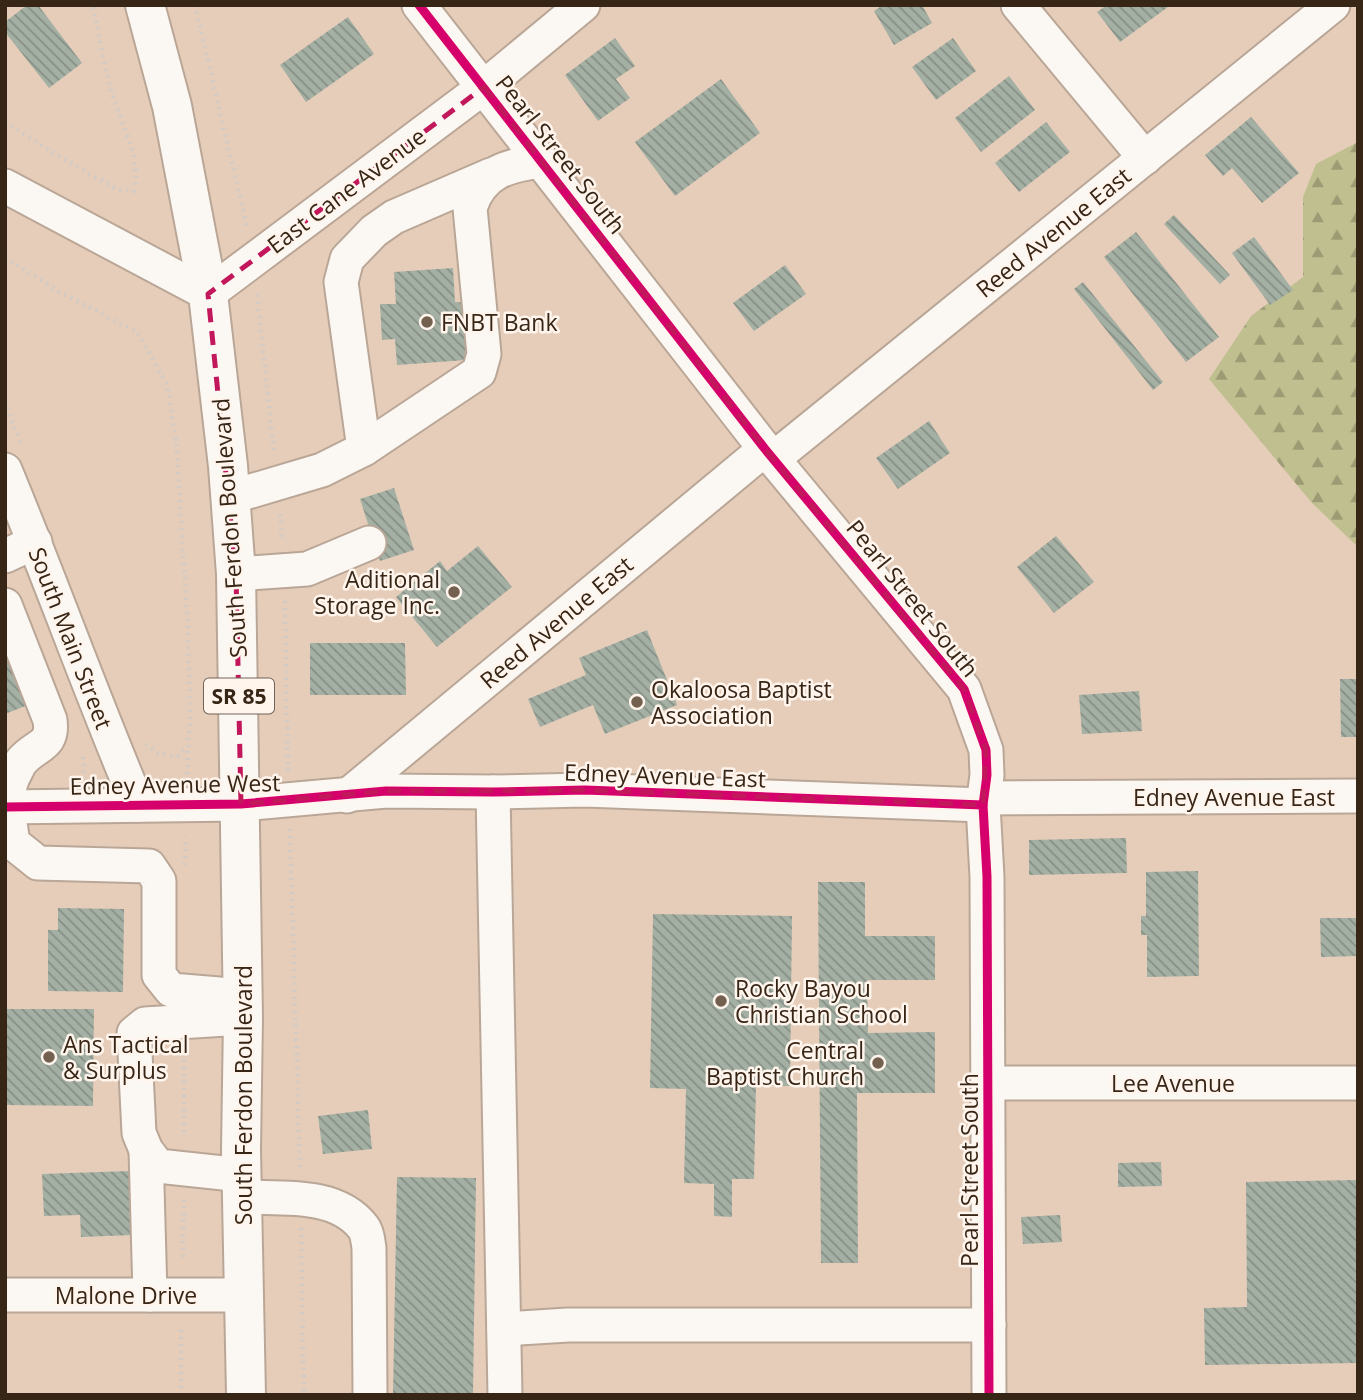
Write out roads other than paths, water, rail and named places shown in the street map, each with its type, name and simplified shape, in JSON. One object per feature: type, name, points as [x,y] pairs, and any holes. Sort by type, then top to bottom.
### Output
[{"type":"main road","name":"South Ferdon Boulevard","points":[[145,5],[172,106],[208,294],[231,497],[236,574],[240,804],[246,1395]]},
{"type":"street","name":"Pearl Street South","points":[[419,5],[769,454],[964,689],[986,750],[984,801],[987,877],[989,1395]]},
{"type":"street","name":"East Cane Avenue","points":[[208,294],[484,87],[583,5]]},
{"type":"street","points":[[1018,5],[1145,158]]},
{"type":"street","name":"Reed Avenue East","points":[[346,796],[769,454],[1145,158],[1334,5]]},
{"type":"street","points":[[364,449],[341,282],[347,259],[374,231],[394,217],[516,164],[542,161]]},
{"type":"street","points":[[231,497],[322,470],[364,449],[479,372],[484,354],[470,208],[474,194],[492,174]]},
{"type":"street","points":[[362,178],[394,217]]},
{"type":"street","points":[[5,186],[208,294]]},
{"type":"street","name":"South Main Street","points":[[15,462],[20,549],[81,669],[138,805]]},
{"type":"street","points":[[236,574],[307,569],[369,543]]},
{"type":"street","points":[[5,606],[50,720],[51,731],[47,742],[21,762],[12,780],[7,807],[13,843],[38,863],[149,866],[159,881],[159,975],[172,990],[243,1007]]},
{"type":"street","name":"Edney Avenue East","points":[[346,796],[386,791],[585,790],[984,801],[1358,796]]},
{"type":"street","points":[[493,792],[505,1395]]},
{"type":"street","name":"Edney Avenue West","points":[[7,807],[240,804],[346,796]]},
{"type":"street","points":[[243,1007],[184,1022],[145,1024],[134,1033],[139,1133],[146,1150],[158,1166],[184,1168],[242,1186],[300,1200],[324,1202],[344,1209],[365,1229],[369,1248],[370,1395]]},
{"type":"street","name":"Lee Avenue","points":[[988,1083],[1358,1083]]},
{"type":"street","points":[[146,1150],[166,1295]]},
{"type":"street","name":"Malone Drive","points":[[5,1295],[246,1294]]},
{"type":"street","points":[[504,1329],[568,1325],[989,1325]]},
{"type":"place","name":"FNBT Bank","points":[[427,322]]},
{"type":"place","name":"Aditional Storage Inc.","points":[[454,592]]},
{"type":"place","name":"Okaloosa Baptist Association","points":[[637,702]]},
{"type":"place","name":"Rocky Bayou Christian School","points":[[721,1001]]},
{"type":"place","name":"Ans Tactical & Surplus","points":[[49,1057]]},
{"type":"place","name":"Central Baptist Church","points":[[878,1063]]}]
